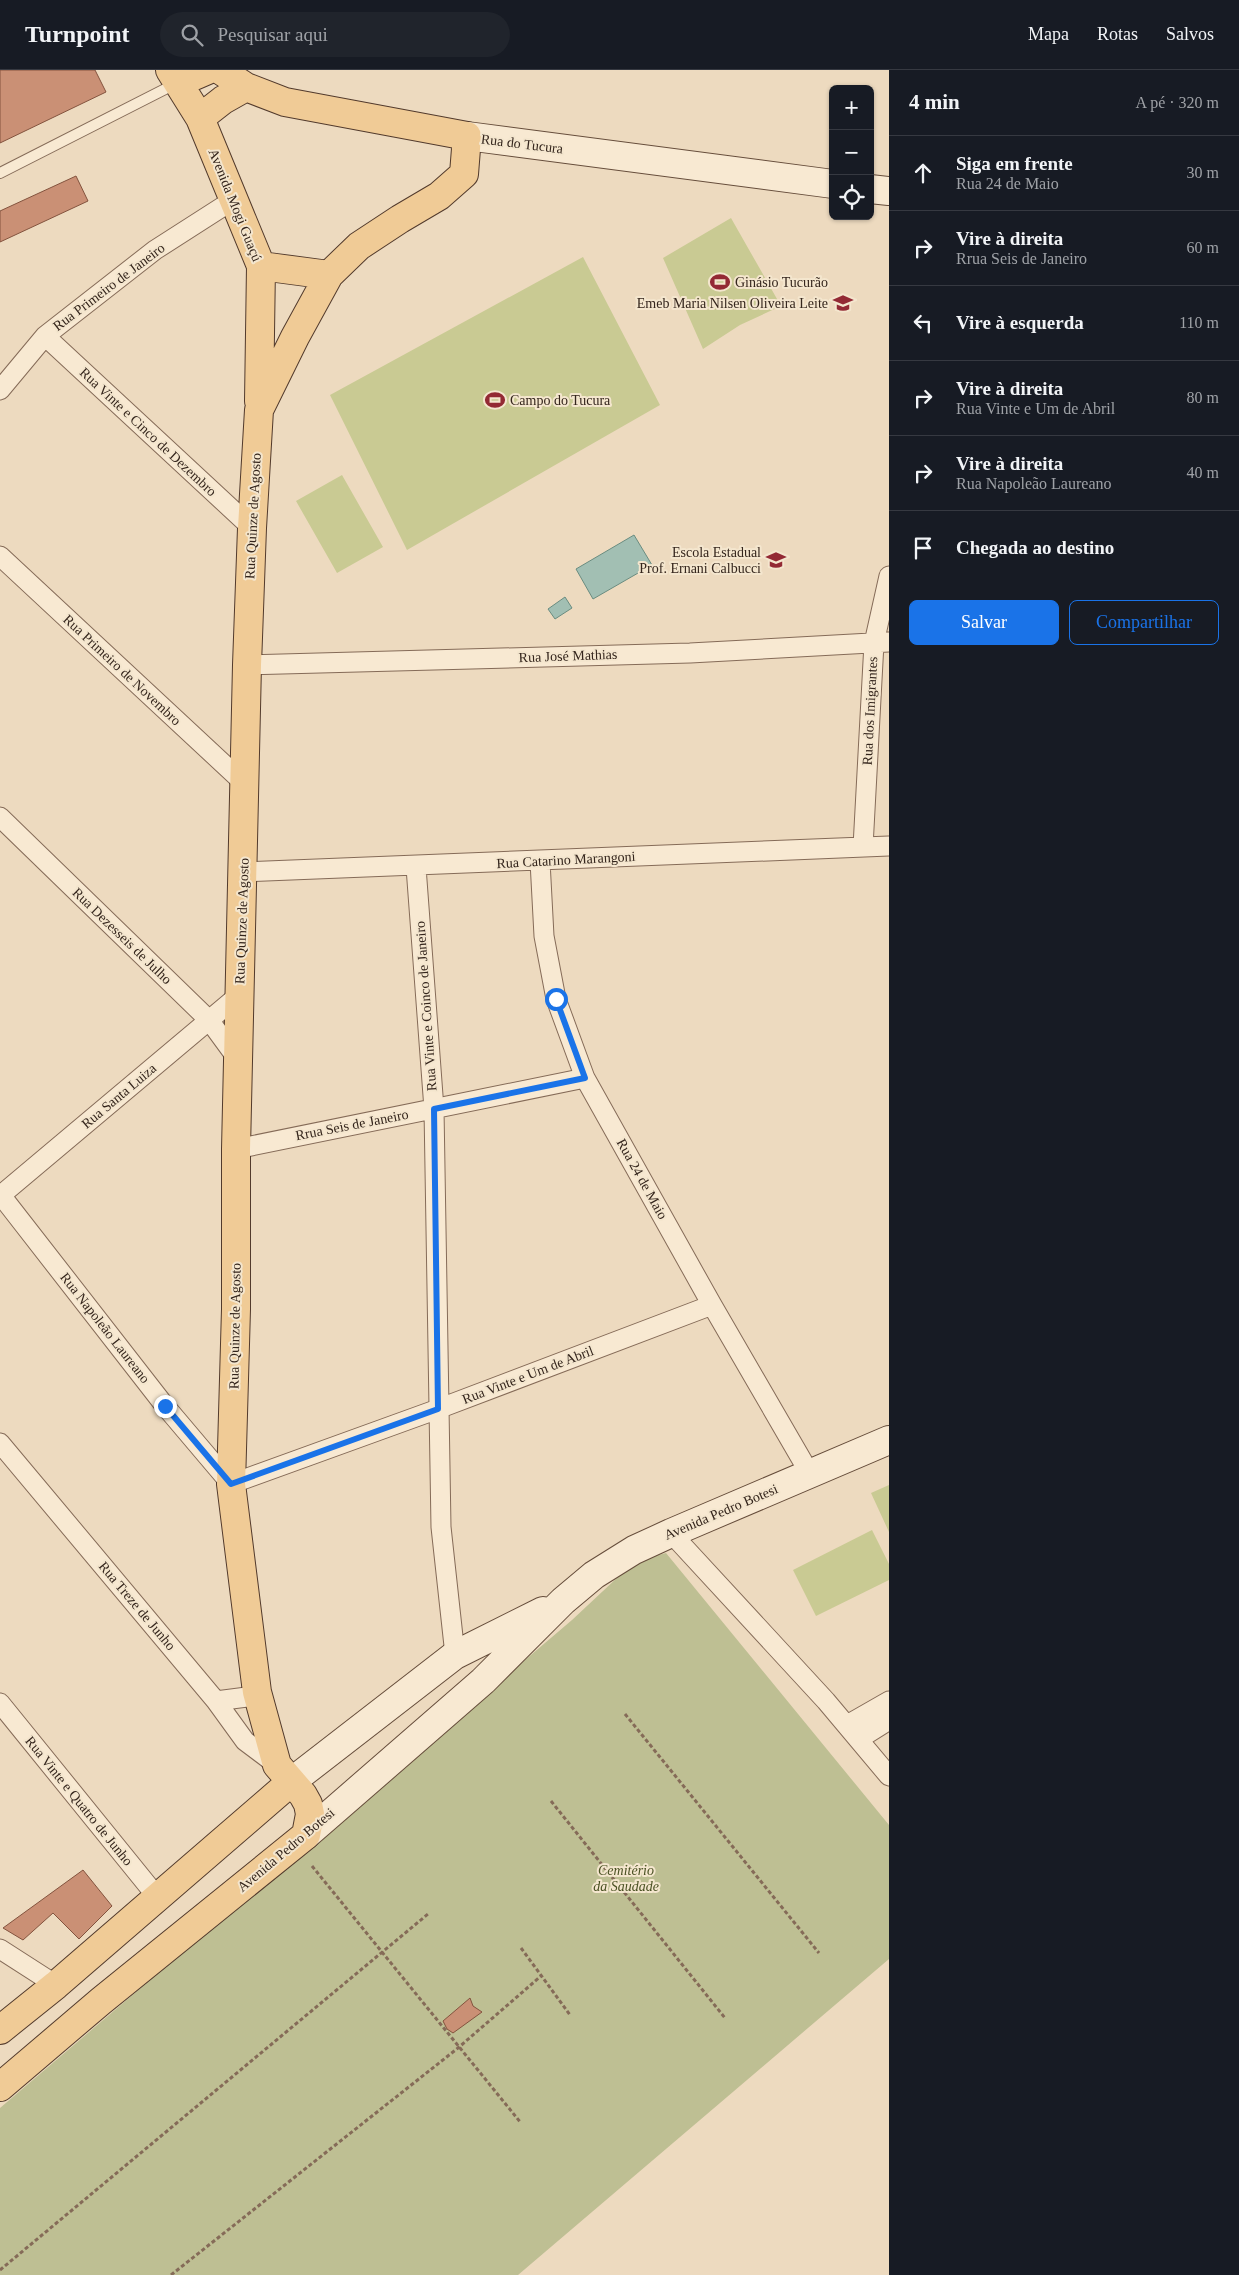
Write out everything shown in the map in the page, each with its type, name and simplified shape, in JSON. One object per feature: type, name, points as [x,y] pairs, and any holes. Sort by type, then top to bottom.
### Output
[{"type":"main road","points":[[174,76],[208,70]]},
{"type":"main road","name":"Rua do Tucura","points":[[220,70],[246,88],[286,102],[467,136],[829,183]]},
{"type":"main road","name":"Avenida Mogi Guaçú","points":[[174,76],[200,118],[260,266],[259,410]]},
{"type":"main road","points":[[200,118],[223,100],[246,88]]},
{"type":"main road","name":"Rua Quinze de Agosto","points":[[284,1774],[257,1692],[231,1484],[236,1310],[236,1149],[244,872],[247,665],[259,410],[295,336],[329,275],[359,246],[439,196],[464,174],[467,136]]},
{"type":"main road","points":[[874,189],[889,191]]},
{"type":"main road","points":[[260,266],[329,275]]},
{"type":"main road","name":"Avenida Pedro Botesi","points":[[0,2088],[101,2001],[306,1835],[483,1681],[563,1601],[594,1575],[634,1550],[671,1533],[889,1440]]},
{"type":"main road","name":"Avenida Pedro Botesi","points":[[0,2030],[158,1898],[284,1774],[455,1655],[563,1601]]},
{"type":"main road","points":[[284,1774],[308,1804],[310,1814],[306,1835]]},
{"type":"main road","points":[[56,1985],[101,2001]]},
{"type":"street","name":"Rua Primeiro de Janeiro","points":[[0,390],[45,336],[155,250],[232,200]]},
{"type":"street","name":"Rua Vinte e Cinco de Dezembro","points":[[45,336],[252,528]]},
{"type":"street","name":"Rua Primeiro de Novembro","points":[[0,556],[244,784]]},
{"type":"street","name":"Rua dos Imigrantes","points":[[863,847],[881,643],[889,576]]},
{"type":"street","name":"Rua José Mathias","points":[[247,665],[690,653],[881,643]]},
{"type":"street","name":"Rua Dezesseis de Julho","points":[[0,817],[209,1020],[239,1061]]},
{"type":"street","name":"Rua Catarino Marangoni","points":[[244,872],[416,867],[889,846]]},
{"type":"street","name":"Rua 24 de Maio","points":[[540,861],[544,936],[556,999],[585,1078],[712,1305],[810,1474]]},
{"type":"street","name":"Rua Vinte e Coinco de Janeiro","points":[[416,867],[434,1109],[441,1527],[455,1655]]},
{"type":"street","name":"Rua Santa Luiza","points":[[0,1195],[239,995]]},
{"type":"street","name":"Rrua Seis de Janeiro","points":[[236,1149],[585,1078]]},
{"type":"street","name":"Rua Napoleão Laureano","points":[[0,1195],[165,1406],[231,1484]]},
{"type":"street","name":"Rua Vinte e Um de Abril","points":[[231,1484],[438,1409],[712,1305]]},
{"type":"street","name":"Rua Treze de Junho","points":[[0,1443],[216,1701],[245,1741],[284,1774]]},
{"type":"street","points":[[671,1533],[853,1732],[889,1776]]},
{"type":"street","points":[[216,1701],[247,1697],[257,1692]]},
{"type":"street","points":[[853,1732],[889,1701]]},
{"type":"street","name":"Rua Vinte e Quatro de Junho","points":[[0,1703],[158,1898]]},
{"type":"street","points":[[853,1732],[889,1720]]},
{"type":"street","points":[[0,1950],[56,1985]]},
{"type":"lane","points":[[0,173],[174,76]]},
{"type":"path","points":[[625,1714],[818,1953]]},
{"type":"path","points":[[551,1801],[725,2018]]},
{"type":"path","points":[[312,1866],[458,2048],[521,2123]]},
{"type":"path","points":[[0,2270],[428,1914]]},
{"type":"path","points":[[521,1948],[570,2015]]},
{"type":"path","points":[[171,2275],[458,2048],[541,1976]]},
{"type":"green space","name":"Ginásio Tucurão","points":[[731,218],[781,306],[740,325],[703,349],[663,258]]},
{"type":"green space","name":"Campo do Tucura","points":[[583,257],[660,405],[407,550],[330,395]]},
{"type":"green space","points":[[342,475],[383,547],[337,573],[296,501]]},
{"type":"green space","points":[[889,1485],[889,1532],[871,1493]]},
{"type":"green space","points":[[872,1530],[889,1564],[889,1580],[816,1616],[793,1570]]},
{"type":"green space","name":"Cemitério da Saudade","points":[[666,1553],[889,1825],[889,1959],[518,2275],[0,2275],[0,2108],[572,1620],[634,1562]]},
{"type":"shaded area","points":[[634,535],[652,565],[593,599],[576,569]]},
{"type":"shaded area","points":[[565,597],[572,608],[555,619],[548,609]]},
{"type":"building","points":[[0,70],[95,70],[106,92],[0,143]]},
{"type":"building","points":[[76,176],[88,201],[0,242],[0,211]]},
{"type":"building","points":[[83,1870],[112,1906],[79,1939],[53,1913],[23,1940],[3,1928]]},
{"type":"building","points":[[470,1998],[473,2006],[482,2012],[453,2033],[447,2029],[443,2021]]},
{"type":"place","name":"Ginásio Tucurão","points":[[720,282]]},
{"type":"place","name":"Emeb Maria Nilsen Oliveira Leite","points":[[843,303]]},
{"type":"place","name":"Campo do Tucura","points":[[495,400]]},
{"type":"place","name":"Escola Estadual Prof. Ernani Calbucci","points":[[776,560]]},
{"type":"route","points":[[165,1406],[231,1484],[438,1409],[434,1109],[585,1078],[556,999]]}]
